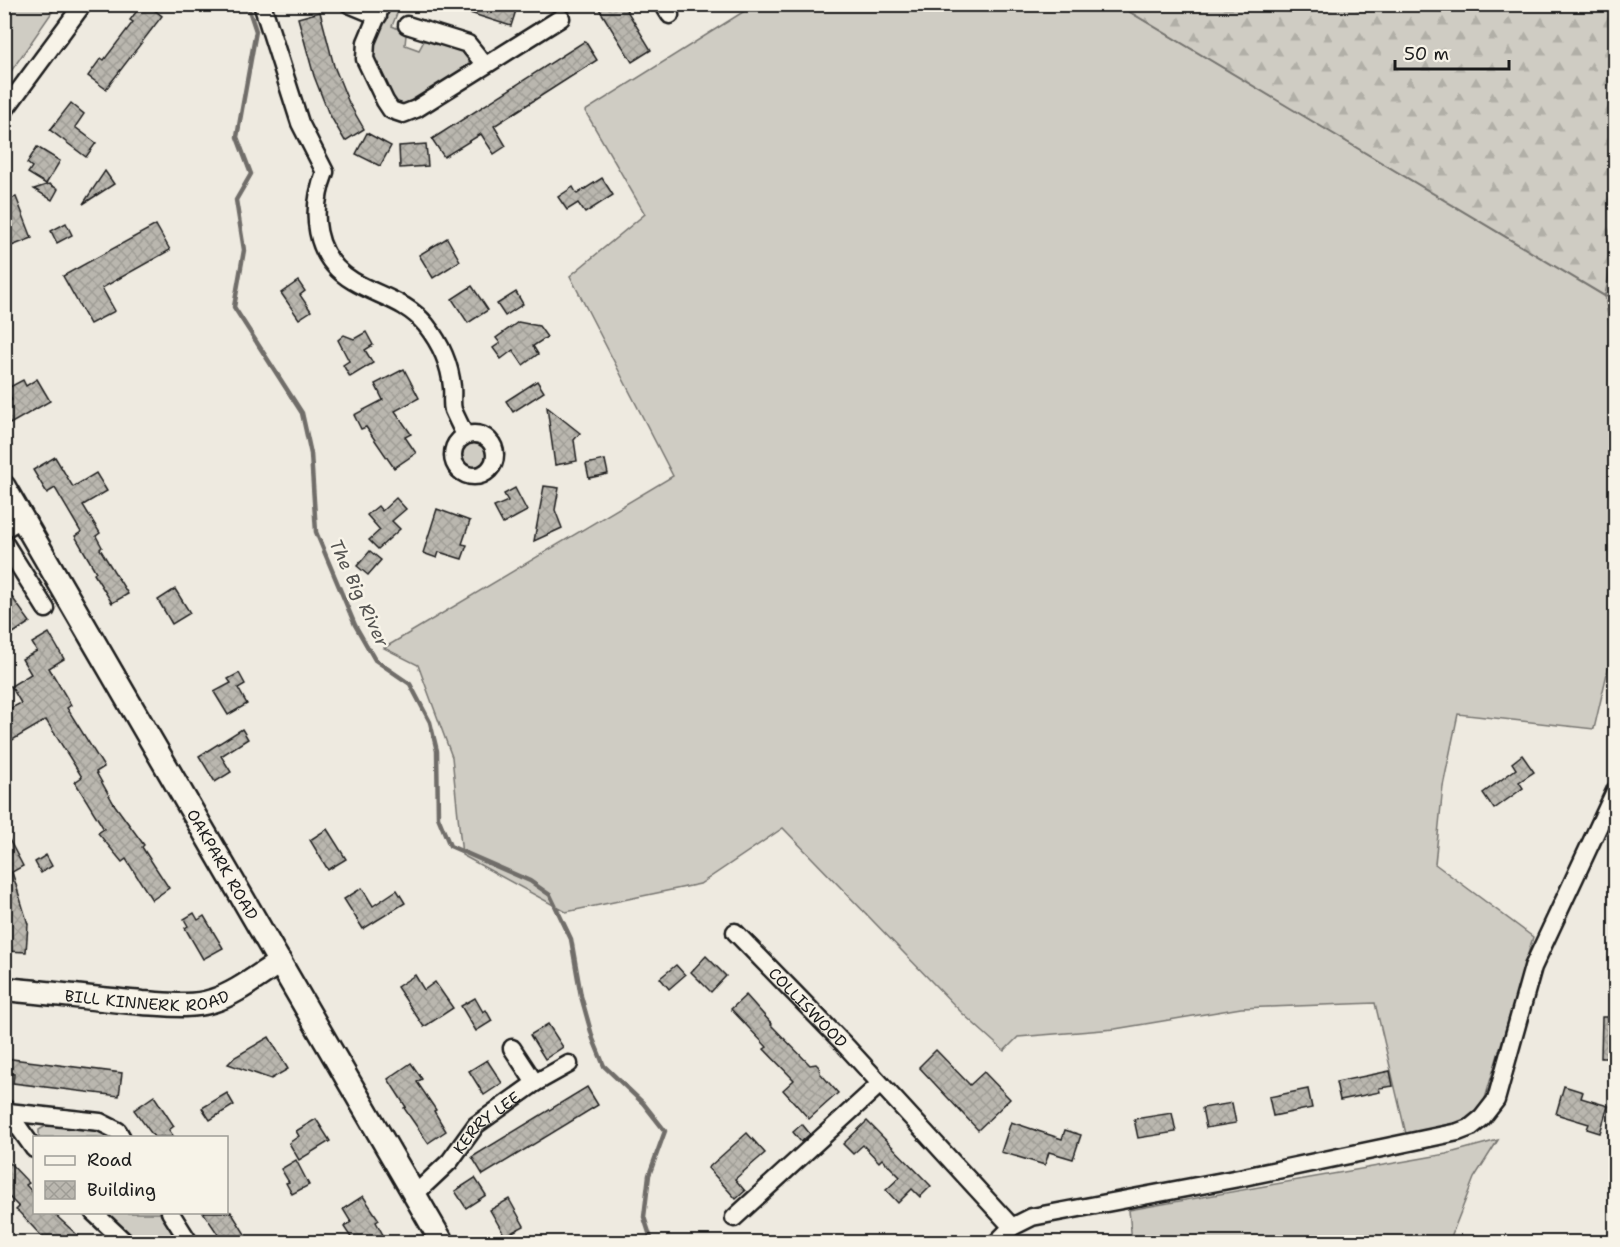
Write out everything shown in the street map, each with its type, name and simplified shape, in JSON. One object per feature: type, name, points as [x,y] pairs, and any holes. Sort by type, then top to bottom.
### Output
[{"type":"main road","name":"OAKPARK ROAD","points":[[4,487],[13,524],[280,962],[442,1242]]},
{"type":"main road","name":"BILL KINNERK ROAD","points":[[4,989],[178,1005],[203,1004],[215,1001],[280,962]]},
{"type":"street","points":[[4,111],[83,4]]},
{"type":"street","points":[[262,4],[300,123],[325,172],[318,189],[316,205],[315,222],[319,239],[334,265],[352,281],[404,304],[425,323],[444,350],[452,387],[452,408],[465,435]]},
{"type":"street","points":[[348,4],[380,10],[366,42],[365,59],[391,110],[403,114],[416,109],[561,18]]},
{"type":"street","points":[[406,25],[468,44],[485,65]]},
{"type":"street","points":[[4,542],[46,609]]},
{"type":"street","points":[[997,1242],[1012,1227],[1032,1216],[1239,1178],[1458,1132],[1471,1127],[1482,1118],[1496,1100],[1533,967],[1616,789]]},
{"type":"street","name":"COLLISWOOD","points":[[735,932],[844,1044],[1012,1227]]},
{"type":"street","points":[[512,1048],[535,1083]]},
{"type":"street","name":"KERRY LEE","points":[[415,1194],[450,1161],[476,1125],[535,1083],[569,1064]]},
{"type":"street","points":[[734,1218],[880,1084]]},
{"type":"street","points":[[6,1109],[100,1122],[118,1131],[121,1136]]},
{"type":"street","points":[[6,1109],[33,1148]]},
{"type":"street","points":[[95,1214],[125,1242]]},
{"type":"street","points":[[171,1214],[189,1242]]},
{"type":"green space","points":[[1128,4],[1244,4],[1251,9],[1251,4],[1615,5],[1616,235],[1605,296],[1125,9]]},
{"type":"green space","points":[[4,5],[57,5],[5,80]]},
{"type":"green space","points":[[754,5],[1129,5],[1126,10],[1604,296],[1615,235],[1615,299],[1605,296],[1616,368],[1616,635],[1594,729],[1458,714],[1443,786],[1435,864],[1533,937],[1481,1112],[1456,1127],[1406,1134],[1375,1003],[1241,1008],[1115,1029],[1018,1037],[1004,1051],[962,1013],[783,828],[700,884],[566,912],[462,855],[452,757],[418,665],[384,648],[673,476],[570,276],[645,214],[585,111]]},
{"type":"green space","points":[[386,6],[398,11],[392,26],[406,35],[405,45],[419,50],[424,41],[435,38],[469,53],[469,63],[466,69],[409,105],[400,106],[394,101],[371,51]]},
{"type":"green space","points":[[473,441],[482,445],[486,454],[482,463],[473,467],[464,463],[460,454],[464,445]]},
{"type":"green space","points":[[51,1123],[111,1136],[39,1136],[39,1130]]},
{"type":"green space","points":[[1498,1140],[1474,1178],[1449,1242],[1132,1242],[1129,1210],[1446,1154]]},
{"type":"green space","points":[[102,1214],[162,1214],[181,1242],[133,1242]]},
{"type":"building","points":[[142,4],[147,4],[162,16],[106,89],[88,76],[101,58],[104,60],[133,22],[130,20]]},
{"type":"building","points":[[452,4],[518,4],[511,26],[451,7]]},
{"type":"building","points":[[596,4],[623,4],[651,50],[632,62]]},
{"type":"building","points":[[320,12],[334,66],[349,103],[364,129],[345,141],[328,112],[314,76],[298,18]]},
{"type":"building","points":[[585,41],[597,60],[494,126],[506,146],[494,154],[481,134],[444,157],[432,139]]},
{"type":"building","points":[[71,103],[84,114],[75,127],[96,143],[86,157],[50,130]]},
{"type":"building","points":[[367,133],[391,146],[380,166],[356,154]]},
{"type":"building","points":[[426,144],[428,166],[400,168],[399,146]]},
{"type":"building","points":[[37,147],[60,161],[46,184],[28,173],[32,167],[27,163]]},
{"type":"building","points":[[105,171],[114,184],[83,204]]},
{"type":"building","points":[[602,178],[613,195],[585,213],[578,203],[567,210],[558,197],[573,187],[577,194]]},
{"type":"building","points":[[49,184],[58,189],[52,200],[34,189]]},
{"type":"building","points":[[16,197],[32,238],[9,247],[4,235],[4,201]]},
{"type":"building","points":[[66,223],[72,235],[57,243],[51,231]]},
{"type":"building","points":[[156,225],[170,250],[102,288],[115,311],[90,324],[63,276]]},
{"type":"building","points":[[447,238],[460,261],[433,278],[419,255]]},
{"type":"building","points":[[298,281],[305,291],[300,295],[311,311],[299,319],[281,293]]},
{"type":"building","points":[[472,286],[488,310],[468,323],[452,299]]},
{"type":"building","points":[[516,292],[523,304],[505,316],[497,304]]},
{"type":"building","points":[[518,322],[539,326],[547,337],[533,346],[538,354],[523,365],[513,350],[501,359],[493,348],[500,343],[496,338]]},
{"type":"building","points":[[366,332],[373,345],[365,350],[373,363],[350,377],[343,365],[349,361],[338,340],[344,335],[354,339]]},
{"type":"building","points":[[404,369],[419,398],[395,411],[411,434],[405,437],[416,453],[394,468],[366,427],[361,429],[354,415],[383,400],[375,384]]},
{"type":"building","points":[[37,379],[50,401],[10,424],[4,413],[4,404],[12,400],[6,389],[23,380],[26,386]]},
{"type":"building","points":[[537,381],[544,392],[513,412],[506,401]]},
{"type":"building","points":[[547,407],[580,433],[574,440],[577,461],[555,465]]},
{"type":"building","points":[[55,457],[73,487],[96,473],[107,491],[83,505],[100,533],[96,536],[102,547],[100,549],[128,594],[112,603],[75,536],[81,532],[55,488],[47,493],[33,470]]},
{"type":"building","points":[[605,460],[608,474],[589,478],[586,464]]},
{"type":"building","points":[[544,486],[559,488],[555,510],[562,528],[534,541]]},
{"type":"building","points":[[515,488],[527,511],[503,524],[494,507],[508,501],[504,494]]},
{"type":"building","points":[[396,498],[406,509],[392,521],[400,529],[378,549],[369,540],[380,530],[367,515],[378,506],[382,511]]},
{"type":"building","points":[[437,509],[470,521],[462,544],[467,545],[462,559],[439,552],[437,558],[423,553]]},
{"type":"building","points":[[370,551],[381,560],[368,575],[357,566]]},
{"type":"building","points":[[4,586],[30,622],[4,639]]},
{"type":"building","points":[[175,589],[190,613],[172,624],[158,600]]},
{"type":"building","points":[[49,633],[64,659],[49,668],[71,705],[67,708],[104,767],[96,772],[114,804],[144,845],[142,847],[169,888],[152,900],[126,859],[122,862],[98,833],[104,829],[75,782],[82,777],[46,720],[4,745],[4,712],[21,703],[11,686],[31,674],[22,659],[37,651],[32,643]]},
{"type":"building","points":[[239,673],[245,684],[238,688],[247,704],[228,715],[214,692],[231,683],[228,679]]},
{"type":"building","points":[[242,729],[248,739],[221,756],[231,772],[215,782],[199,756]]},
{"type":"building","points":[[1522,755],[1534,772],[1519,782],[1523,788],[1494,809],[1483,793],[1516,769],[1512,763]]},
{"type":"building","points":[[327,829],[346,859],[328,870],[310,840]]},
{"type":"building","points":[[4,830],[23,866],[12,872],[28,924],[26,952],[7,951],[9,926],[4,913]]},
{"type":"building","points":[[46,855],[52,866],[41,873],[35,862]]},
{"type":"building","points":[[362,888],[373,906],[397,890],[405,903],[363,929],[344,899]]},
{"type":"building","points":[[194,913],[198,920],[204,916],[223,948],[203,959],[185,928],[188,926],[184,919]]},
{"type":"building","points":[[706,956],[726,976],[711,992],[691,972]]},
{"type":"building","points":[[676,965],[685,975],[669,989],[660,978]]},
{"type":"building","points":[[415,975],[424,990],[435,982],[453,1008],[424,1027],[397,987]]},
{"type":"building","points":[[746,995],[810,1065],[816,1064],[819,1067],[820,1073],[838,1093],[809,1119],[783,1090],[794,1080],[764,1049],[767,1047],[731,1009]]},
{"type":"building","points":[[475,998],[483,1012],[486,1010],[492,1021],[476,1031],[461,1006]]},
{"type":"building","points":[[1602,1017],[1616,1017],[1614,1058],[1601,1058]]},
{"type":"building","points":[[548,1024],[563,1047],[545,1059],[530,1035]]},
{"type":"building","points":[[269,1037],[288,1069],[271,1079],[228,1064],[235,1057]]},
{"type":"building","points":[[936,1050],[970,1085],[984,1072],[1010,1099],[978,1130],[919,1067]]},
{"type":"building","points":[[4,1058],[122,1073],[119,1096],[13,1083],[14,1074],[4,1073]]},
{"type":"building","points":[[487,1060],[502,1083],[484,1095],[469,1071]]},
{"type":"building","points":[[411,1063],[422,1079],[417,1082],[436,1110],[434,1111],[446,1131],[428,1143],[404,1108],[406,1107],[388,1079]]},
{"type":"building","points":[[1390,1071],[1393,1086],[1379,1088],[1380,1092],[1340,1100],[1336,1082]]},
{"type":"building","points":[[1564,1086],[1583,1092],[1581,1098],[1608,1106],[1600,1133],[1587,1129],[1589,1124],[1556,1114]]},
{"type":"building","points":[[587,1087],[598,1105],[483,1175],[472,1157]]},
{"type":"building","points":[[1308,1089],[1312,1108],[1273,1116],[1269,1097]]},
{"type":"building","points":[[227,1093],[234,1105],[210,1120],[202,1108]]},
{"type":"building","points":[[154,1096],[174,1126],[169,1130],[173,1136],[153,1136],[134,1110]]},
{"type":"building","points":[[1232,1103],[1236,1123],[1206,1128],[1202,1108]]},
{"type":"building","points":[[1172,1113],[1176,1132],[1138,1138],[1134,1119]]},
{"type":"building","points":[[316,1119],[330,1141],[299,1160],[289,1143],[299,1136],[296,1131]]},
{"type":"building","points":[[867,1121],[931,1186],[920,1197],[912,1189],[898,1203],[886,1190],[900,1177],[882,1159],[879,1162],[863,1145],[853,1154],[843,1144]]},
{"type":"building","points":[[1011,1122],[1062,1139],[1065,1130],[1081,1135],[1073,1159],[1049,1152],[1045,1165],[1001,1152]]},
{"type":"building","points":[[802,1124],[810,1134],[801,1142],[793,1132]]},
{"type":"building","points":[[747,1133],[765,1153],[735,1179],[745,1191],[736,1199],[708,1168]]},
{"type":"building","points":[[4,1157],[29,1183],[26,1185],[33,1193],[33,1214],[54,1214],[85,1242],[47,1242],[16,1210],[19,1207],[4,1192]]},
{"type":"building","points":[[296,1160],[309,1185],[292,1194],[286,1183],[289,1182],[281,1169]]},
{"type":"building","points":[[475,1178],[486,1195],[466,1208],[455,1191]]},
{"type":"building","points":[[363,1196],[379,1220],[376,1222],[387,1242],[354,1242],[344,1227],[351,1222],[343,1209]]},
{"type":"building","points":[[509,1199],[524,1226],[505,1236],[490,1210]]},
{"type":"building","points":[[231,1212],[250,1242],[223,1242],[204,1214]]},
{"type":"waterway","name":"The Big River","points":[[247,4],[256,31],[237,137],[251,174],[236,200],[244,250],[234,307],[302,413],[311,454],[316,532],[355,625],[375,660],[410,684],[430,722],[437,751],[438,817],[450,846],[530,881],[550,895],[571,939],[581,996],[593,1039],[604,1066],[643,1103],[665,1131],[649,1175],[644,1217],[652,1242]]}]
